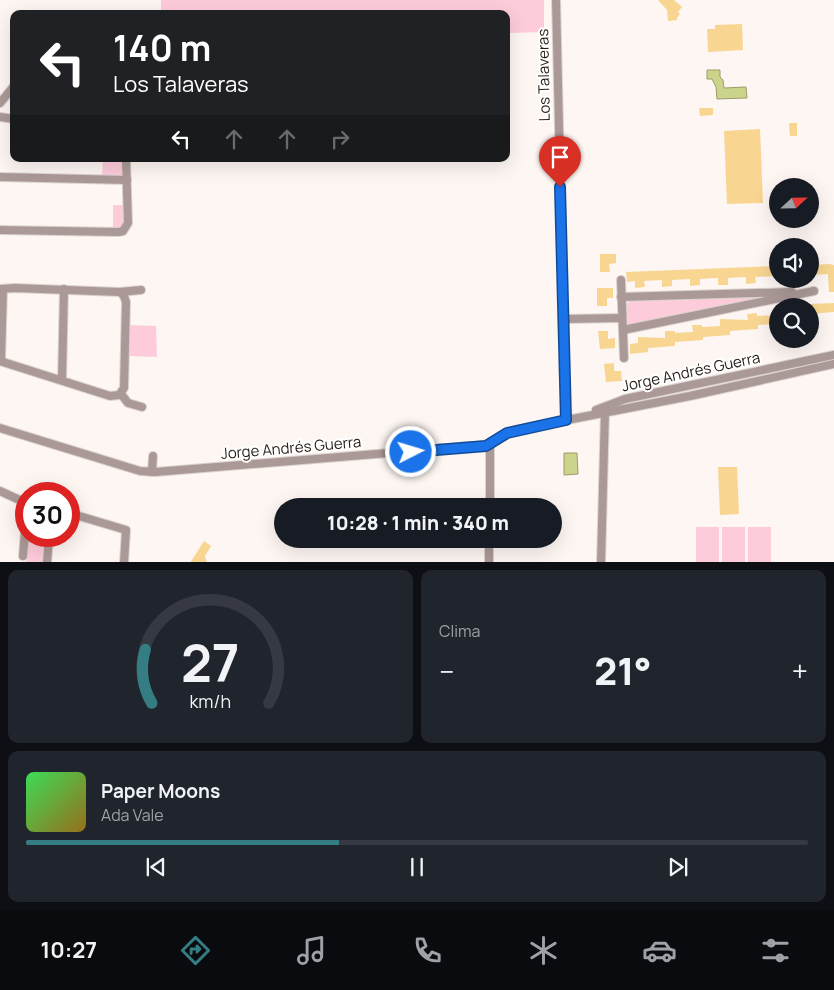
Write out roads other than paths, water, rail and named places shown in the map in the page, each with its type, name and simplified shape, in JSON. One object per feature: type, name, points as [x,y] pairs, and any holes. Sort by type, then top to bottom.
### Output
[{"type":"street","name":"Los Talaveras","points":[[556,0],[566,420]]},
{"type":"street","points":[[0,103],[10,91]]},
{"type":"street","points":[[0,230],[122,232],[128,223],[126,162]]},
{"type":"street","points":[[0,177],[127,180]]},
{"type":"street","points":[[621,280],[624,358]]},
{"type":"street","points":[[121,394],[112,396],[0,361],[1,289],[64,289],[120,292],[140,290]]},
{"type":"street","points":[[62,380],[64,289]]},
{"type":"street","points":[[621,297],[814,291],[623,330]]},
{"type":"street","points":[[120,292],[126,302],[124,388],[121,394]]},
{"type":"street","points":[[564,319],[622,318]]},
{"type":"street","name":"Jorge Andrés Guerra","points":[[585,416],[606,405],[625,399],[834,355]]},
{"type":"street","name":"Jorge Andrés Guerra","points":[[0,428],[130,469],[152,472],[480,446],[490,444],[507,433],[605,411],[690,396],[834,364]]},
{"type":"street","points":[[121,394],[128,402],[142,407]]},
{"type":"street","points":[[601,562],[605,411]]},
{"type":"street","points":[[490,444],[490,498]]},
{"type":"street","points":[[152,472],[153,456]]},
{"type":"street","points":[[0,491],[15,496]]},
{"type":"street","points":[[80,516],[126,530],[124,562]]},
{"type":"street","points":[[23,556],[24,547]]},
{"type":"street","points":[[47,562],[48,547]]},
{"type":"street","points":[[489,548],[489,562]]}]
